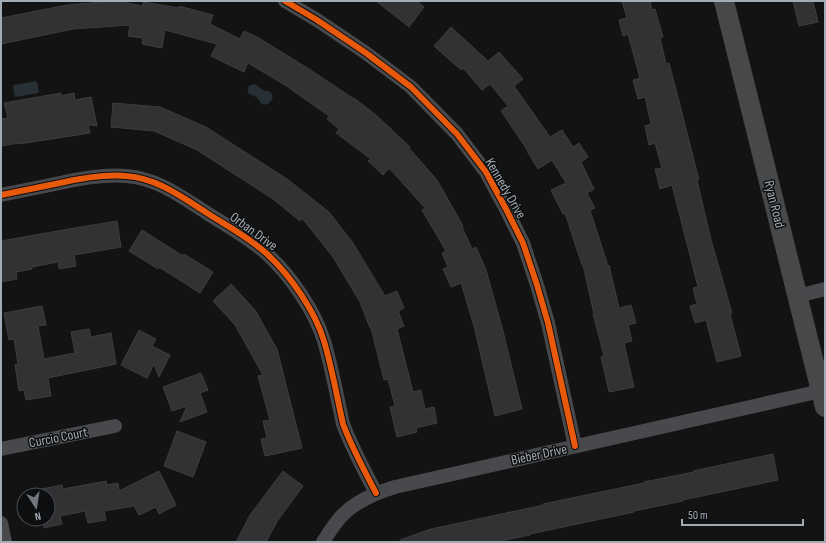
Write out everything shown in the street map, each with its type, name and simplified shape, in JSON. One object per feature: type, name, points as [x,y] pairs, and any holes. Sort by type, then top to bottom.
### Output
[{"type":"main road","name":"Ryan Road","points":[[724,1],[823,399]]},
{"type":"street","name":"Kennedy Drive","points":[[285,1],[317,20],[366,53],[411,87],[457,134],[486,172],[523,243],[537,285],[548,323],[576,446]]},
{"type":"street","name":"Orban Drive","points":[[1,195],[103,175],[127,176],[147,180],[174,192],[254,243],[267,253],[282,268],[295,285],[318,326],[324,341],[343,424],[351,446],[376,493]]},
{"type":"street","points":[[798,296],[825,289]]},
{"type":"street","name":"Bieber Drive","points":[[323,542],[340,518],[355,505],[376,493],[404,484],[576,446],[823,399]]},
{"type":"street","name":"Curcio Court","points":[[1,449],[115,426]]},
{"type":"street","points":[[1,523],[5,542]]},
{"type":"shaded area","points":[[37,81],[39,93],[15,97],[13,85]]},
{"type":"shaded area","points":[[255,84],[263,90],[271,93],[273,97],[271,102],[264,105],[257,98],[248,93],[249,86]]},
{"type":"building","points":[[116,1],[143,6],[143,2],[179,8],[179,6],[213,15],[210,24],[240,39],[244,31],[257,37],[354,98],[376,115],[410,147],[409,148],[437,180],[463,226],[462,227],[472,249],[476,247],[486,270],[522,409],[495,416],[474,326],[461,283],[451,287],[443,269],[448,267],[442,253],[446,251],[422,210],[425,208],[389,168],[383,175],[368,161],[371,159],[336,133],[339,129],[327,119],[329,116],[285,85],[248,63],[244,72],[211,56],[217,44],[165,30],[162,48],[142,44],[143,38],[128,36],[130,25],[73,29],[1,44],[1,18],[67,5]]},
{"type":"building","points":[[376,1],[417,1],[424,7],[409,27]]},
{"type":"building","points":[[622,1],[650,1],[652,10],[655,9],[663,37],[660,38],[666,64],[669,63],[681,109],[699,180],[697,180],[710,236],[732,313],[730,314],[741,356],[717,362],[706,320],[695,323],[690,306],[697,304],[693,288],[698,287],[672,185],[660,189],[655,169],[662,168],[655,143],[649,145],[645,126],[651,124],[645,97],[638,99],[633,80],[640,78],[628,34],[623,36],[619,20],[627,18]]},
{"type":"building","points":[[793,1],[813,1],[818,22],[799,26]]},
{"type":"building","points":[[451,27],[488,61],[499,52],[523,79],[514,86],[550,137],[562,130],[573,147],[579,143],[588,157],[581,162],[594,189],[587,193],[595,208],[590,210],[608,266],[609,265],[619,308],[631,305],[636,323],[628,325],[632,341],[624,343],[634,387],[609,392],[601,357],[604,356],[593,314],[583,265],[565,213],[563,214],[551,190],[566,183],[552,160],[538,169],[528,151],[501,111],[508,106],[490,84],[482,90],[463,68],[461,70],[434,46]]},
{"type":"building","points":[[61,93],[61,96],[74,93],[75,100],[91,97],[97,126],[88,125],[90,133],[1,146],[1,119],[8,118],[4,103]]},
{"type":"building","points":[[113,103],[160,107],[206,127],[287,179],[329,212],[353,243],[385,296],[397,291],[404,308],[398,311],[404,326],[397,329],[413,392],[421,390],[425,409],[434,407],[437,423],[416,428],[417,432],[397,437],[390,407],[395,406],[388,379],[384,380],[371,328],[360,302],[333,257],[302,218],[300,221],[273,199],[197,150],[154,131],[111,127]]},
{"type":"building","points":[[117,221],[121,247],[74,255],[76,266],[59,269],[58,262],[32,267],[32,269],[16,272],[17,279],[1,282],[1,241]]},
{"type":"building","points":[[142,230],[183,256],[184,254],[213,272],[200,293],[159,267],[158,269],[129,251]]},
{"type":"building","points":[[231,284],[255,310],[277,349],[302,448],[265,456],[261,439],[267,438],[263,421],[270,420],[258,376],[263,375],[235,325],[213,301]]},
{"type":"building","points":[[42,306],[46,325],[38,326],[44,359],[75,353],[71,332],[89,329],[91,337],[111,333],[116,364],[48,378],[51,396],[26,400],[24,390],[19,391],[15,365],[18,364],[14,339],[9,340],[4,313]]},
{"type":"building","points":[[139,330],[156,339],[152,346],[170,355],[159,377],[154,364],[147,378],[121,365]]},
{"type":"building","points":[[201,373],[208,390],[200,393],[207,412],[180,422],[187,406],[172,411],[163,387]]},
{"type":"building","points":[[177,431],[206,442],[193,477],[164,466]]},
{"type":"building","points":[[773,454],[778,480],[496,542],[400,542],[400,540],[431,529]]},
{"type":"building","points":[[159,471],[176,505],[159,514],[156,507],[139,515],[134,506],[104,511],[106,520],[88,523],[85,511],[60,516],[62,524],[56,525],[56,487],[52,487],[62,485],[63,489],[106,481],[107,485],[118,483],[119,491]]},
{"type":"building","points":[[283,471],[303,486],[278,520],[266,542],[236,542],[250,515]]},
{"type":"cycle path","points":[[285,1],[317,20],[366,53],[411,87],[457,134],[486,172],[523,243],[537,285],[548,323],[575,446]]},
{"type":"cycle path","points":[[1,195],[93,177],[126,176],[148,180],[179,195],[238,232],[260,248],[276,263],[293,283],[315,318],[327,351],[343,424],[354,450],[376,493]]}]
